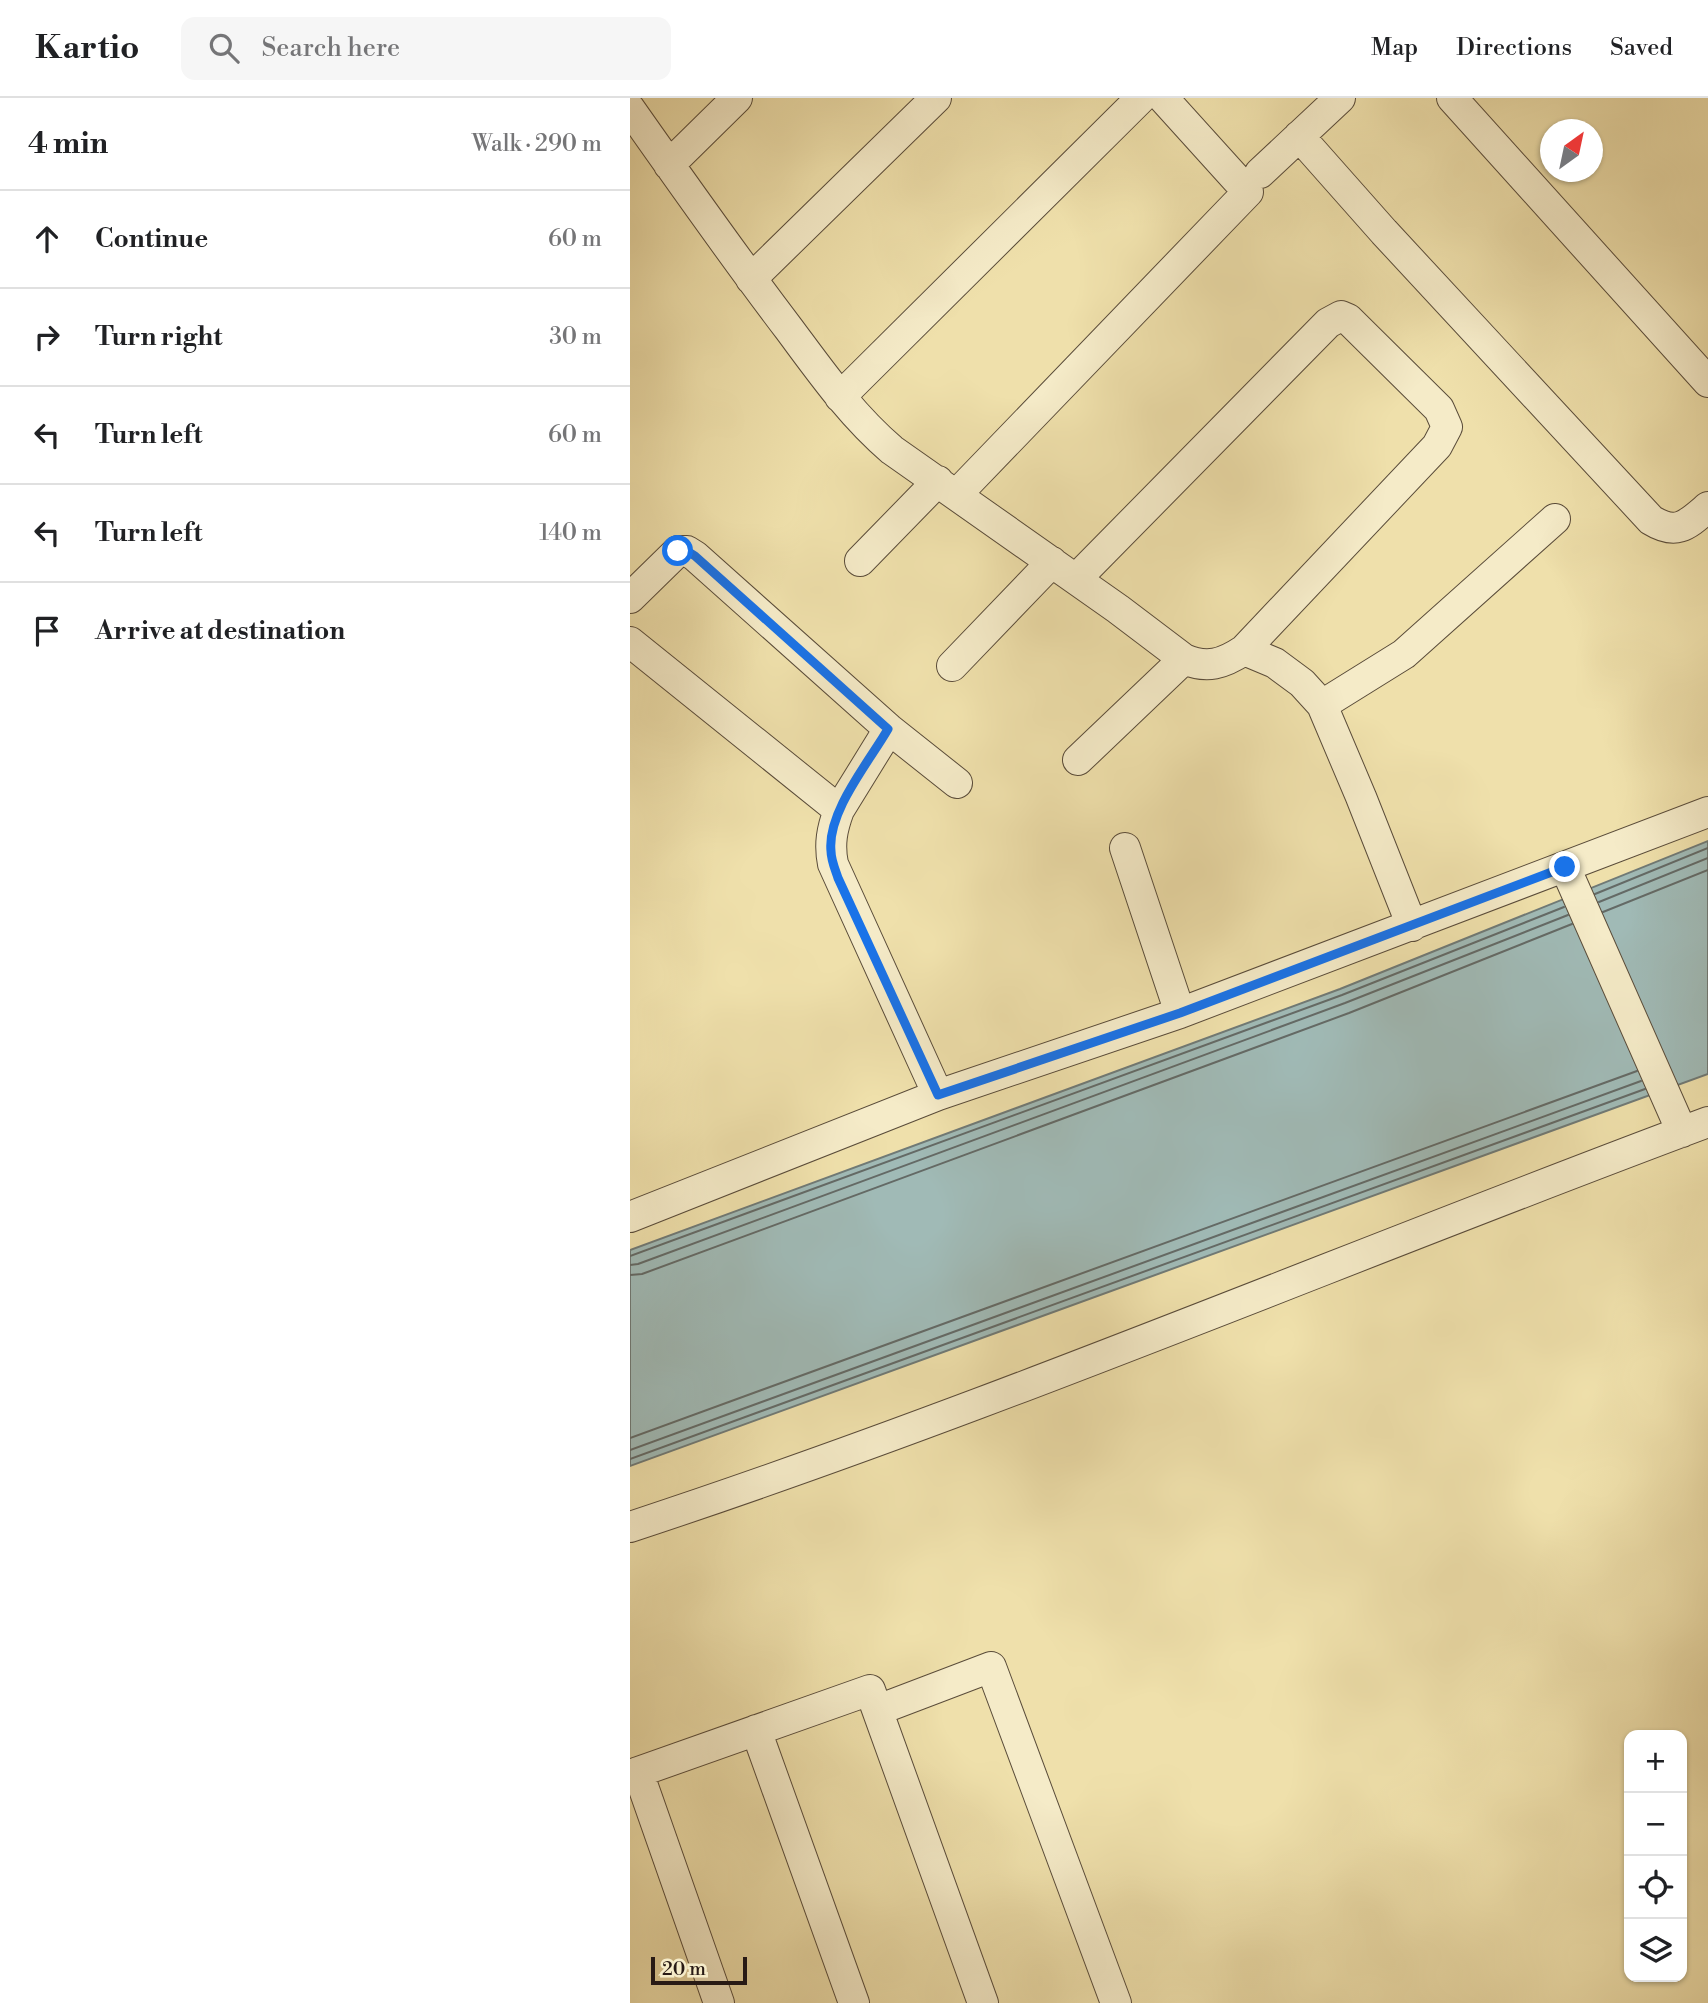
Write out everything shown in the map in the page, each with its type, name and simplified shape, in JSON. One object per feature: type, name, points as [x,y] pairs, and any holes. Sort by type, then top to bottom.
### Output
[{"type":"street","points":[[669,165],[737,98]]},
{"type":"street","points":[[751,279],[936,98]]},
{"type":"street","points":[[840,397],[1142,98]]},
{"type":"street","points":[[860,561],[947,488],[1248,192],[1163,98]]},
{"type":"street","points":[[1259,173],[1340,98]]},
{"type":"street","points":[[1452,98],[1703,367]]},
{"type":"street","points":[[630,110],[751,279],[840,397],[870,431],[892,450],[1076,579],[1184,659],[1195,664],[1213,665],[1229,660],[1244,650],[1437,446],[1445,436],[1447,427],[1439,409],[1348,319],[1341,316],[1328,323],[1076,579]]},
{"type":"street","points":[[1299,136],[1384,232],[1651,520],[1665,528],[1680,528],[1708,508]]},
{"type":"street","points":[[1322,705],[1404,654],[1555,519]]},
{"type":"street","points":[[630,598],[678,551],[687,551],[888,729],[957,783]]},
{"type":"street","points":[[952,666],[1052,562]]},
{"type":"street","points":[[630,642],[839,810]]},
{"type":"street","points":[[1244,650],[1275,663],[1302,683],[1322,705],[1412,926]]},
{"type":"street","points":[[1078,760],[1184,659]]},
{"type":"street","points":[[888,729],[839,810],[830,850],[833,864],[938,1095]]},
{"type":"street","points":[[630,1217],[938,1095],[1180,1013],[1708,812]]},
{"type":"street","points":[[1125,848],[1180,1013]]},
{"type":"street","points":[[630,1527],[1084,1364],[1701,1127],[1565,867]]},
{"type":"street","points":[[878,1710],[991,1667],[1116,2003]]},
{"type":"street","points":[[719,2003],[634,1773],[870,1690],[983,2003]]},
{"type":"street","points":[[756,1730],[855,2003]]},
{"type":"water","points":[[1708,841],[1708,1074],[630,1466],[630,1250],[1340,989]]},
{"type":"route","points":[[678,551],[687,551],[695,556],[888,729],[839,810],[832,830],[830,850],[838,878],[938,1095],[1180,1013],[1565,867]]}]
